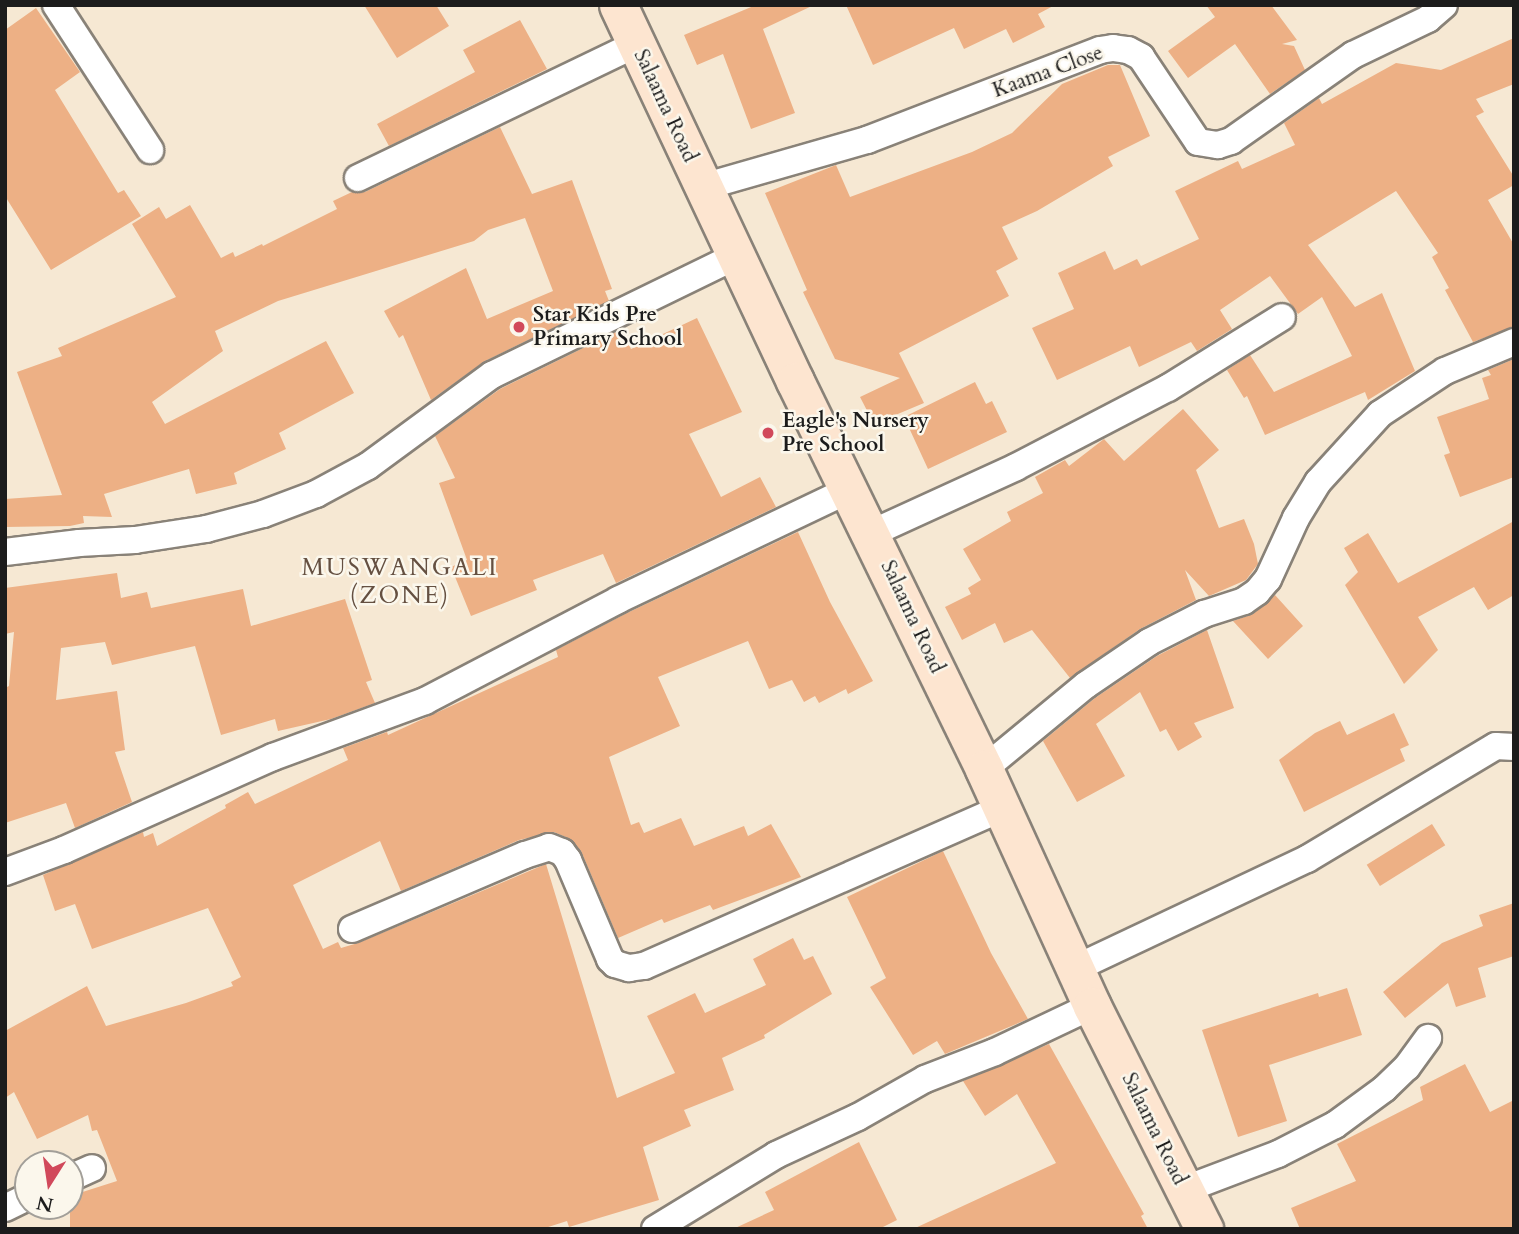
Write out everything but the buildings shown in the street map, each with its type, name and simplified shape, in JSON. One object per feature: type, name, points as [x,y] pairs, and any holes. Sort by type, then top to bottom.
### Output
[{"type":"main road","name":"Salaama Road","points":[[618,5],[984,769],[1091,1006],[1114,1044],[1204,1229]]},
{"type":"street","points":[[56,5],[150,150]]},
{"type":"street","name":"Kaama Close","points":[[704,187],[866,140],[1100,50],[1113,48],[1128,50],[1141,57],[1198,142],[1218,145],[1231,141],[1353,55],[1428,19],[1444,5]]},
{"type":"street","points":[[358,178],[636,44]]},
{"type":"street","points":[[5,552],[79,543],[135,540],[206,529],[263,514],[316,494],[368,466],[492,375],[736,256]]},
{"type":"street","points":[[872,533],[1016,467],[1168,388],[1282,317]]},
{"type":"street","points":[[984,769],[1086,685],[1149,642],[1204,614],[1244,601],[1257,592],[1268,579],[1286,536],[1318,482],[1380,414],[1445,370],[1514,342]]},
{"type":"street","points":[[5,872],[64,850],[273,757],[425,701],[618,600],[849,489]]},
{"type":"street","points":[[1074,969],[1307,859],[1496,746],[1514,747]]},
{"type":"street","points":[[352,929],[525,855],[550,847],[562,852],[568,860],[610,959],[621,966],[644,966],[1000,809]]},
{"type":"street","points":[[655,1229],[776,1156],[858,1117],[925,1079],[995,1052],[1091,1006]]},
{"type":"street","points":[[1183,1190],[1278,1154],[1335,1125],[1384,1089],[1407,1067],[1428,1038]]},
{"type":"place","name":"Star Kids Pre Primary School","points":[[519,327]]},
{"type":"place","name":"Eagle's Nursery Pre School","points":[[768,433]]},
{"type":"district","name":"MUSWANGALI (ZONE)","points":[[400,582]]}]
